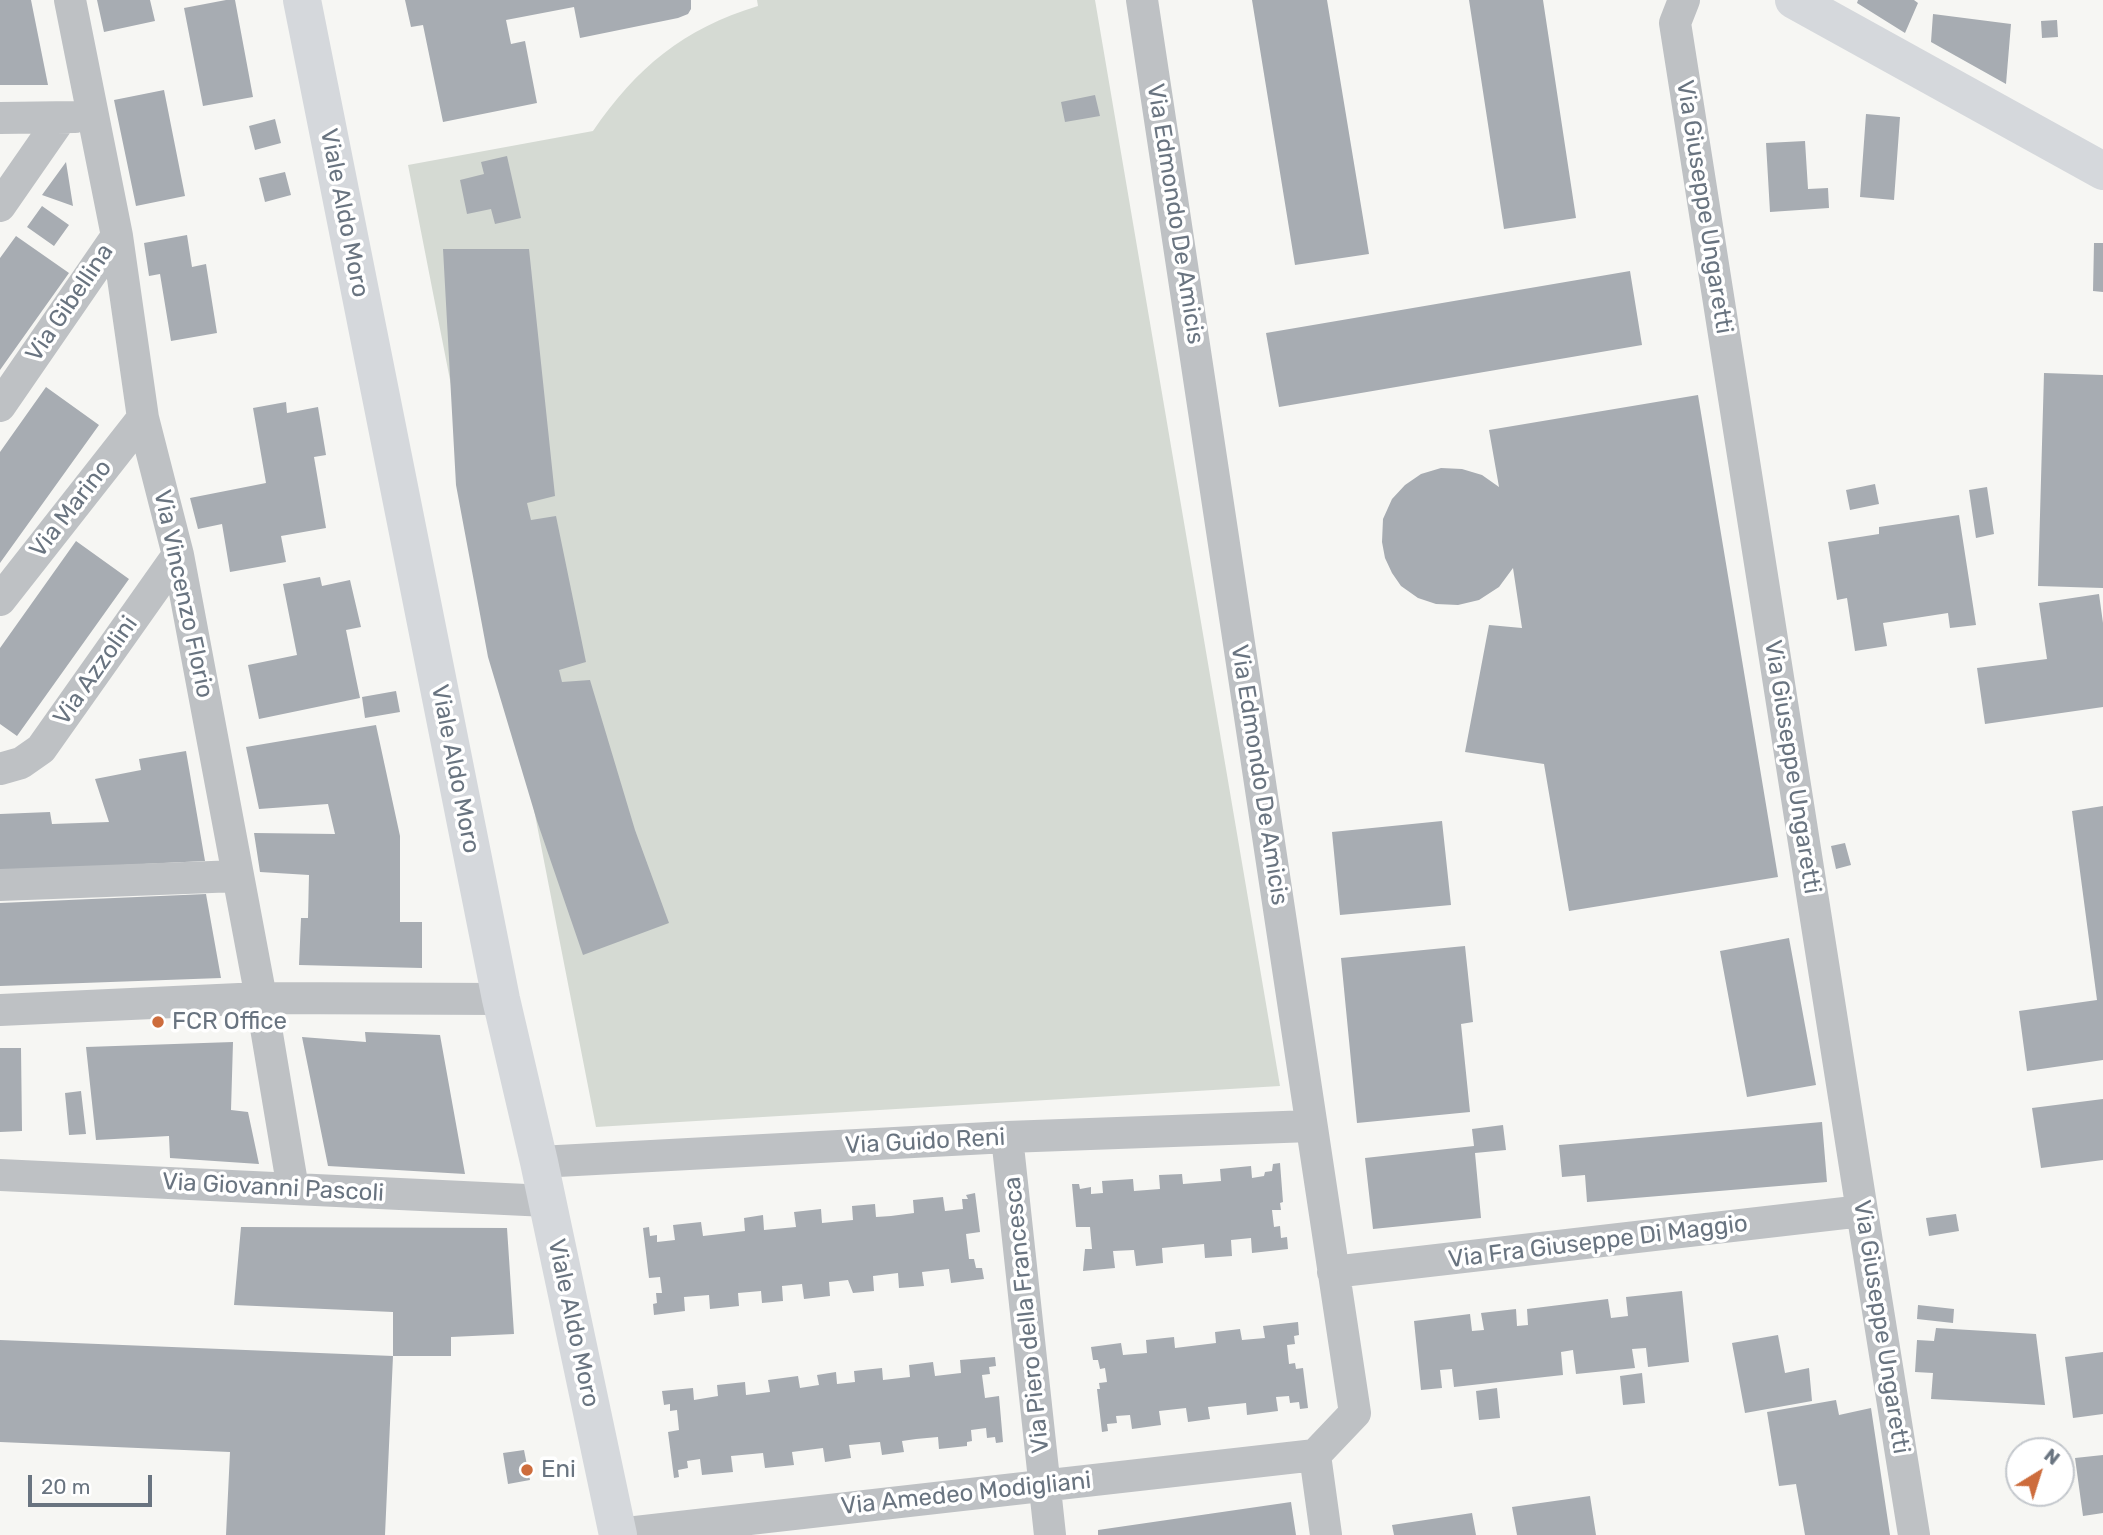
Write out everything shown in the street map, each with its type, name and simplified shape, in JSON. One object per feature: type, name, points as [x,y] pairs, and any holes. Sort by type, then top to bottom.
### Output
[{"type":"main road","name":"Viale Aldo Moro","points":[[302,0],[501,999],[618,1534]]},
{"type":"main road","points":[[1794,0],[2103,171]]},
{"type":"street","name":"Via Vincenzo Florio","points":[[70,0],[117,236],[142,418],[178,555],[239,876],[293,1189]]},
{"type":"street","name":"Via Edmondo De Amicis","points":[[1142,0],[1355,1413],[1315,1455]]},
{"type":"street","name":"Via Giuseppe Ungaretti","points":[[1684,0],[1675,23],[1914,1535]]},
{"type":"street","points":[[0,118],[93,117]]},
{"type":"street","points":[[0,206],[61,118]]},
{"type":"street","name":"Via Gibellina","points":[[0,406],[117,236]]},
{"type":"street","name":"Via Marino","points":[[0,600],[142,418]]},
{"type":"street","name":"Via Azzolini","points":[[0,769],[21,763],[41,749],[178,555]]},
{"type":"street","points":[[0,885],[239,876]]},
{"type":"street","points":[[0,1010],[261,998],[501,999]]},
{"type":"street","name":"Via Guido Reni","points":[[539,1163],[1007,1137],[1311,1126]]},
{"type":"street","name":"Via Piero della Francesca","points":[[1007,1137],[1051,1535]]},
{"type":"street","name":"Via Giovanni Pascoli","points":[[0,1175],[547,1201]]},
{"type":"street","name":"Via Fra Giuseppe Di Maggio","points":[[1334,1272],[1862,1211]]},
{"type":"street","points":[[1315,1455],[1326,1535]]},
{"type":"street","name":"Via Amedeo Modigliani","points":[[618,1534],[1315,1455]]},
{"type":"shaded area","points":[[757,0],[1095,0],[1280,1086],[596,1127],[408,165],[593,131],[627,88],[664,53],[707,26],[758,6]]},
{"type":"building","points":[[0,0],[31,0],[48,85],[0,85]]},
{"type":"building","points":[[97,0],[150,0],[155,21],[104,32]]},
{"type":"building","points":[[235,0],[253,97],[203,106],[184,8]]},
{"type":"building","points":[[405,0],[691,0],[691,9],[688,14],[678,18],[580,38],[574,7],[506,20],[511,44],[525,41],[537,103],[443,122],[423,25],[411,27]]},
{"type":"building","points":[[1252,0],[1327,0],[1369,254],[1295,265]]},
{"type":"building","points":[[1469,0],[1543,0],[1576,218],[1504,229]]},
{"type":"building","points":[[1858,0],[1914,0],[1918,3],[1905,33],[1857,3]]},
{"type":"building","points":[[1933,14],[2011,24],[2006,84],[1931,42]]},
{"type":"building","points":[[2057,20],[2058,37],[2042,38],[2041,21]]},
{"type":"building","points":[[164,90],[185,196],[136,206],[114,100]]},
{"type":"building","points":[[1095,95],[1100,116],[1065,122],[1061,102]]},
{"type":"building","points":[[1866,114],[1900,117],[1894,200],[1860,197]]},
{"type":"building","points":[[275,119],[281,143],[255,150],[249,126]]},
{"type":"building","points":[[1805,141],[1808,189],[1828,188],[1829,208],[1770,212],[1766,143]]},
{"type":"building","points":[[507,156],[521,218],[495,224],[491,209],[467,214],[460,180],[484,174],[481,162]]},
{"type":"building","points":[[66,162],[73,206],[42,195]]},
{"type":"building","points":[[285,172],[291,195],[265,202],[259,178]]},
{"type":"building","points":[[42,206],[69,225],[54,246],[27,227]]},
{"type":"building","points":[[187,235],[192,267],[206,264],[217,333],[171,341],[160,274],[149,276],[144,243]]},
{"type":"building","points":[[16,236],[69,273],[0,370],[0,258]]},
{"type":"building","points":[[2094,243],[2103,243],[2103,292],[2093,291]]},
{"type":"building","points":[[443,249],[529,249],[555,496],[527,503],[531,520],[556,516],[586,662],[559,670],[562,682],[590,680],[635,830],[669,923],[583,955],[537,821],[488,657],[456,485]]},
{"type":"building","points":[[1630,271],[1642,345],[1279,407],[1266,333]]},
{"type":"building","points":[[2044,373],[2103,375],[2103,588],[2038,586]]},
{"type":"building","points":[[46,387],[99,425],[0,563],[0,452]]},
{"type":"building","points":[[1698,395],[1778,877],[1569,911],[1544,764],[1465,752],[1489,625],[1522,628],[1513,568],[1499,587],[1479,600],[1458,605],[1436,604],[1418,598],[1401,586],[1385,558],[1382,542],[1383,519],[1392,499],[1405,485],[1421,474],[1441,468],[1462,469],[1482,475],[1499,487],[1489,430]]},
{"type":"building","points":[[286,402],[287,413],[318,407],[326,455],[314,457],[326,528],[281,536],[286,562],[230,572],[222,524],[198,529],[190,498],[266,483],[253,408]]},
{"type":"building","points":[[1875,484],[1879,504],[1850,510],[1846,490]]},
{"type":"building","points":[[1987,487],[1994,534],[1976,538],[1969,490]]},
{"type":"building","points":[[1959,515],[1976,625],[1950,628],[1948,613],[1883,623],[1887,646],[1855,651],[1847,598],[1837,600],[1828,542],[1879,534],[1879,527]]},
{"type":"building","points":[[76,541],[129,579],[17,736],[0,724],[0,648]]},
{"type":"building","points":[[320,577],[322,586],[350,580],[361,627],[346,630],[360,698],[259,719],[248,665],[297,655],[283,584]]},
{"type":"building","points":[[2099,594],[2103,623],[2103,707],[1985,724],[1977,668],[2047,659],[2039,603]]},
{"type":"building","points":[[396,691],[400,712],[365,718],[362,697]]},
{"type":"building","points":[[376,725],[400,836],[400,922],[422,922],[422,968],[299,965],[301,918],[308,918],[309,875],[260,872],[254,833],[335,834],[328,804],[259,809],[246,747]]},
{"type":"building","points":[[186,751],[205,861],[0,871],[0,814],[50,812],[52,824],[109,822],[95,779],[141,770],[139,759]]},
{"type":"building","points":[[2103,806],[2103,1060],[2027,1071],[2019,1011],[2097,1000],[2072,811]]},
{"type":"building","points":[[1442,821],[1451,905],[1340,915],[1332,832]]},
{"type":"building","points":[[1845,843],[1851,865],[1836,869],[1831,846]]},
{"type":"building","points":[[206,894],[221,978],[0,986],[0,903]]},
{"type":"building","points":[[1789,938],[1816,1085],[1747,1097],[1720,951]]},
{"type":"building","points":[[1465,946],[1473,1022],[1461,1024],[1470,1112],[1357,1123],[1341,958]]},
{"type":"building","points":[[365,1032],[440,1035],[465,1174],[328,1166],[302,1037],[366,1042]]},
{"type":"building","points":[[233,1042],[231,1110],[248,1112],[259,1164],[170,1158],[169,1136],[96,1140],[86,1047]]},
{"type":"building","points":[[0,1048],[21,1048],[22,1131],[0,1132]]},
{"type":"building","points":[[81,1091],[86,1134],[69,1135],[65,1093]]},
{"type":"building","points":[[2103,1099],[2103,1160],[2041,1168],[2032,1108]]},
{"type":"building","points":[[1822,1122],[1827,1182],[1587,1202],[1585,1175],[1562,1177],[1559,1145]]},
{"type":"building","points":[[1503,1125],[1506,1150],[1475,1153],[1481,1218],[1373,1229],[1365,1158],[1474,1146],[1472,1129]]},
{"type":"building","points":[[1280,1163],[1283,1202],[1280,1203],[1281,1210],[1272,1210],[1274,1227],[1280,1226],[1281,1238],[1287,1237],[1288,1249],[1252,1253],[1251,1238],[1231,1240],[1232,1256],[1205,1258],[1204,1244],[1162,1248],[1163,1263],[1136,1266],[1134,1250],[1113,1251],[1115,1268],[1083,1271],[1085,1249],[1092,1249],[1090,1227],[1076,1227],[1072,1184],[1079,1184],[1080,1189],[1091,1187],[1091,1194],[1103,1193],[1102,1181],[1133,1179],[1134,1191],[1160,1189],[1159,1175],[1182,1174],[1183,1184],[1221,1181],[1220,1169],[1251,1166],[1252,1178],[1264,1176],[1265,1172],[1272,1171],[1273,1164]]},
{"type":"building","points":[[975,1193],[980,1232],[966,1234],[969,1259],[974,1259],[976,1268],[982,1268],[984,1279],[951,1283],[949,1269],[922,1272],[924,1286],[899,1288],[898,1273],[873,1276],[874,1291],[853,1293],[848,1280],[829,1282],[830,1296],[804,1299],[802,1284],[782,1286],[783,1301],[762,1303],[761,1291],[738,1293],[739,1306],[710,1309],[709,1295],[684,1297],[685,1311],[654,1315],[656,1293],[662,1293],[660,1277],[649,1278],[643,1228],[649,1227],[650,1236],[657,1235],[657,1242],[675,1240],[673,1225],[701,1222],[703,1236],[745,1231],[744,1218],[763,1215],[764,1230],[796,1227],[794,1212],[821,1209],[822,1223],[853,1220],[852,1206],[875,1204],[876,1217],[891,1216],[914,1213],[913,1200],[943,1197],[945,1211],[963,1209],[962,1199],[968,1199],[966,1195]]},
{"type":"building","points":[[1956,1214],[1959,1231],[1929,1236],[1926,1218]]},
{"type":"building","points":[[241,1227],[507,1228],[514,1334],[451,1337],[451,1356],[393,1356],[393,1312],[234,1305]]},
{"type":"building","points":[[1682,1291],[1689,1362],[1648,1367],[1646,1348],[1632,1349],[1635,1368],[1576,1374],[1573,1350],[1561,1352],[1563,1375],[1454,1387],[1452,1369],[1440,1370],[1442,1388],[1421,1390],[1414,1321],[1470,1314],[1472,1331],[1484,1330],[1481,1313],[1516,1309],[1517,1326],[1528,1325],[1527,1309],[1608,1299],[1611,1318],[1628,1316],[1626,1297]]},
{"type":"building","points":[[1918,1305],[1954,1309],[1953,1323],[1917,1319]]},
{"type":"building","points":[[1298,1322],[1299,1335],[1294,1336],[1295,1344],[1287,1345],[1289,1364],[1295,1363],[1296,1369],[1303,1368],[1308,1408],[1300,1409],[1299,1402],[1290,1403],[1289,1396],[1276,1397],[1278,1411],[1247,1415],[1246,1403],[1208,1407],[1210,1419],[1188,1422],[1186,1408],[1159,1411],[1161,1425],[1132,1429],[1130,1415],[1116,1416],[1117,1423],[1107,1424],[1108,1431],[1102,1432],[1097,1389],[1100,1389],[1099,1383],[1107,1382],[1105,1368],[1100,1369],[1098,1360],[1093,1360],[1091,1347],[1121,1343],[1123,1355],[1147,1353],[1146,1340],[1174,1337],[1175,1348],[1216,1343],[1215,1332],[1240,1329],[1242,1340],[1265,1338],[1263,1326]]},
{"type":"building","points":[[1936,1328],[2036,1334],[2045,1405],[1931,1399],[1933,1373],[1915,1372],[1917,1340],[1934,1341]]},
{"type":"building","points":[[1778,1335],[1785,1373],[1809,1368],[1812,1401],[1745,1413],[1732,1343]]},
{"type":"building","points":[[0,1340],[393,1356],[385,1535],[226,1535],[230,1452],[0,1442]]},
{"type":"building","points":[[2103,1352],[2103,1414],[2073,1418],[2065,1357]]},
{"type":"building","points":[[995,1357],[996,1366],[989,1367],[990,1374],[982,1375],[985,1398],[999,1396],[1003,1442],[996,1443],[995,1437],[987,1438],[986,1428],[971,1430],[972,1441],[967,1442],[967,1446],[939,1449],[938,1437],[916,1439],[902,1441],[904,1452],[882,1455],[880,1442],[849,1445],[851,1458],[825,1462],[823,1448],[792,1452],[794,1465],[765,1468],[763,1453],[731,1456],[733,1472],[702,1475],[700,1459],[687,1461],[688,1468],[678,1470],[679,1477],[674,1478],[668,1432],[679,1430],[677,1410],[670,1411],[670,1404],[664,1405],[662,1391],[693,1388],[694,1400],[718,1396],[717,1385],[745,1382],[746,1395],[770,1392],[768,1380],[798,1376],[800,1388],[819,1385],[817,1375],[836,1372],[837,1384],[855,1382],[854,1371],[882,1368],[883,1380],[910,1377],[909,1365],[933,1362],[935,1376],[961,1373],[960,1360]]},
{"type":"building","points":[[1642,1373],[1645,1403],[1623,1405],[1620,1376]]},
{"type":"building","points":[[1497,1388],[1500,1418],[1479,1420],[1476,1391]]},
{"type":"building","points":[[1836,1400],[1839,1415],[1871,1408],[1890,1535],[1805,1535],[1796,1484],[1779,1486],[1767,1412]]},
{"type":"building","points":[[524,1450],[530,1480],[508,1484],[503,1453]]},
{"type":"building","points":[[2103,1455],[2103,1513],[2083,1516],[2075,1458]]},
{"type":"building","points":[[1590,1496],[1596,1535],[1517,1535],[1512,1507]]},
{"type":"building","points":[[1291,1502],[1296,1535],[1098,1535],[1098,1530]]},
{"type":"building","points":[[1472,1513],[1476,1535],[1394,1535],[1392,1525]]},
{"type":"place","name":"FCR Office","points":[[158,1022]]},
{"type":"place","name":"Eni","points":[[527,1470]]}]
